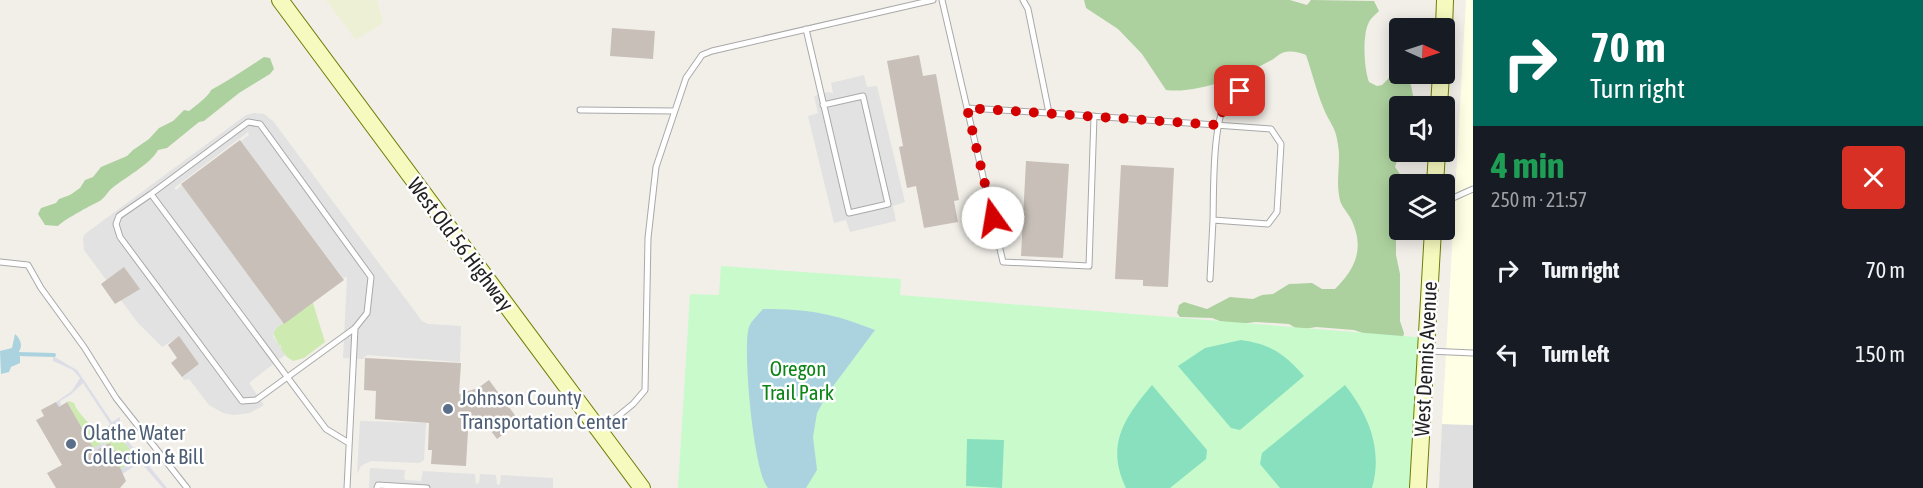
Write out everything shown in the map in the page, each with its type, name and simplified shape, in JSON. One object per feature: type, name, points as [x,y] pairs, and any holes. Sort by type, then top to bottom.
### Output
[{"type":"main road","name":"West Old 56 Highway","points":[[280,0],[642,488]]},
{"type":"main road","points":[[1444,18],[1445,0]]},
{"type":"main road","name":"West Dennis Avenue","points":[[1418,488],[1432,240]]},
{"type":"lane","points":[[600,431],[641,396],[647,382],[648,238],[651,193],[656,167],[686,78],[702,55],[933,0]]},
{"type":"lane","points":[[942,0],[1003,262],[1089,266],[1094,116]]},
{"type":"lane","points":[[1023,0],[1028,9],[1048,113]]},
{"type":"lane","points":[[806,29],[823,105],[849,213],[888,204],[863,96],[823,105]]},
{"type":"lane","points":[[1210,279],[1218,125],[1228,96],[1240,91],[1261,92]]},
{"type":"lane","points":[[967,108],[1271,129],[1281,144],[1277,212],[1268,224],[1213,220]]},
{"type":"lane","points":[[580,110],[674,111]]},
{"type":"lane","points":[[248,122],[260,124],[371,276],[367,313],[355,328],[287,379],[256,400],[242,401],[120,237],[116,224],[119,216],[151,194],[248,122]]},
{"type":"lane","points":[[1455,197],[1473,189]]},
{"type":"lane","points":[[151,194],[326,429],[349,443]]},
{"type":"lane","points":[[0,262],[28,265],[41,288],[84,347],[116,398],[187,488]]},
{"type":"lane","points":[[347,488],[355,328]]},
{"type":"lane","points":[[1426,351],[1473,353]]},
{"type":"lane","points":[[377,488],[378,485],[427,488]]},
{"type":"shaded area","points":[[326,0],[377,0],[383,23],[356,40]]},
{"type":"shaded area","points":[[1466,0],[1473,0],[1473,425],[1442,424],[1452,240],[1455,240],[1455,194]]},
{"type":"shaded area","points":[[864,75],[867,87],[877,86],[905,202],[893,206],[896,221],[850,232],[846,220],[834,223],[808,116],[818,113],[814,96],[827,92],[833,93],[831,83]]},
{"type":"shaded area","points":[[264,114],[273,121],[422,321],[428,324],[461,326],[460,362],[367,355],[363,359],[343,358],[347,277],[343,278],[241,141],[249,135],[248,132],[174,188],[176,190],[182,185],[283,323],[275,329],[273,336],[285,355],[249,383],[264,405],[250,413],[234,415],[223,413],[209,405],[189,379],[184,380],[182,377],[199,364],[179,337],[162,347],[138,323],[84,250],[83,238],[85,234],[246,115]]},
{"type":"shaded area","points":[[53,356],[77,370],[112,422],[120,417],[120,421],[115,426],[141,457],[148,451],[151,454],[144,460],[167,488],[163,488],[143,465],[141,467],[138,464],[122,474],[119,470],[138,459],[112,427],[106,434],[105,446],[95,451],[93,448],[102,444],[104,433],[110,424],[83,383],[60,401],[61,406],[59,407],[56,402],[72,391],[80,378],[73,370],[53,361]]},
{"type":"shaded area","points":[[360,421],[426,423],[424,460],[419,463],[371,461],[361,466],[357,474]]},
{"type":"shaded area","points":[[1442,424],[1473,425],[1473,488],[1439,488]]},
{"type":"shaded area","points":[[370,468],[405,470],[404,479],[421,481],[423,471],[475,474],[476,484],[479,483],[480,474],[496,475],[497,485],[500,484],[501,475],[553,478],[553,488],[369,488]]},
{"type":"green space","points":[[1084,0],[1290,0],[1307,5],[1311,0],[1374,1],[1379,11],[1369,22],[1365,43],[1365,61],[1369,82],[1377,86],[1382,85],[1389,78],[1389,84],[1410,84],[1413,96],[1389,96],[1389,162],[1397,162],[1395,167],[1400,174],[1389,174],[1389,240],[1396,240],[1400,274],[1400,321],[1404,333],[1401,346],[1354,330],[1316,327],[1299,330],[1289,324],[1256,322],[1230,325],[1212,318],[1180,317],[1177,313],[1179,305],[1184,302],[1207,309],[1230,297],[1253,299],[1273,294],[1289,284],[1312,283],[1322,289],[1335,289],[1342,281],[1353,265],[1358,248],[1355,229],[1340,199],[1339,151],[1336,133],[1325,112],[1306,55],[1285,52],[1259,67],[1219,83],[1178,91],[1166,90],[1142,54],[1118,29],[1086,8]]},
{"type":"green space","points":[[264,57],[270,58],[274,69],[270,74],[239,93],[167,148],[158,150],[150,160],[111,189],[100,201],[58,226],[45,225],[38,214],[41,208],[70,195],[80,188],[85,180],[93,177],[101,167],[127,156],[159,128],[173,121],[184,110],[189,111],[211,90]]},
{"type":"green space","name":"Oregon Trail Park","points":[[721,266],[901,279],[900,295],[1427,338],[1418,488],[678,488],[690,294],[719,295]]},
{"type":"green space","points":[[313,303],[325,342],[304,358],[293,361],[280,349],[281,345],[279,346],[273,333],[277,327]]},
{"type":"green space","points":[[1241,340],[1260,344],[1276,351],[1304,376],[1240,430],[1231,428],[1178,366],[1205,348]]},
{"type":"green space","points":[[1152,385],[1207,450],[1206,459],[1170,488],[1126,488],[1117,458],[1121,432],[1126,420]]},
{"type":"green space","points":[[1345,385],[1361,408],[1372,434],[1376,460],[1372,488],[1280,488],[1260,464],[1262,453]]},
{"type":"green space","points":[[67,402],[74,403],[100,437],[103,436],[101,445],[93,448]]},
{"type":"green space","points":[[112,427],[138,459],[119,470],[111,466],[121,460],[110,443],[105,446],[106,434]]},
{"type":"green space","points":[[967,439],[1004,440],[1002,488],[966,486]]},
{"type":"water","points":[[763,309],[820,313],[875,330],[828,393],[817,413],[813,437],[817,470],[806,488],[768,488],[758,460],[748,384],[747,339],[750,325]]},
{"type":"water","points":[[15,334],[21,344],[17,354],[20,357],[20,363],[11,367],[9,372],[1,374],[0,351],[12,348]]},
{"type":"building","points":[[612,28],[655,31],[653,59],[610,56]]},
{"type":"building","points":[[919,55],[923,76],[936,74],[959,200],[954,201],[958,222],[924,228],[916,186],[907,188],[899,147],[903,146],[887,61]]},
{"type":"building","points":[[240,140],[344,280],[284,324],[181,184]]},
{"type":"building","points":[[1026,161],[1069,164],[1063,258],[1021,256]]},
{"type":"building","points":[[1121,165],[1174,168],[1168,287],[1143,286],[1143,280],[1115,279]]},
{"type":"building","points":[[124,267],[140,289],[115,304],[101,284]]},
{"type":"building","points":[[179,336],[199,364],[182,377],[171,363],[177,358],[168,345]]},
{"type":"building","name":"Johnson County Transportation Center","points":[[365,358],[461,363],[459,394],[478,388],[489,380],[520,422],[497,439],[488,427],[468,431],[466,466],[431,464],[432,450],[428,450],[429,423],[375,419],[376,391],[364,390]]},
{"type":"building","name":"Olathe Water Collection & Bill","points":[[56,402],[59,407],[67,402],[95,451],[110,443],[121,461],[118,463],[126,481],[120,488],[56,488],[47,473],[62,465],[36,420],[44,416],[41,410]]},
{"type":"waterway","points":[[17,354],[54,355]]},
{"type":"place","name":"Johnson County Transportation Center","points":[[448,409]]},
{"type":"place","name":"Olathe Water Collection & Bill","points":[[71,444]]},
{"type":"route","points":[[993,218],[967,108],[1218,125],[1228,96],[1240,91]]}]
